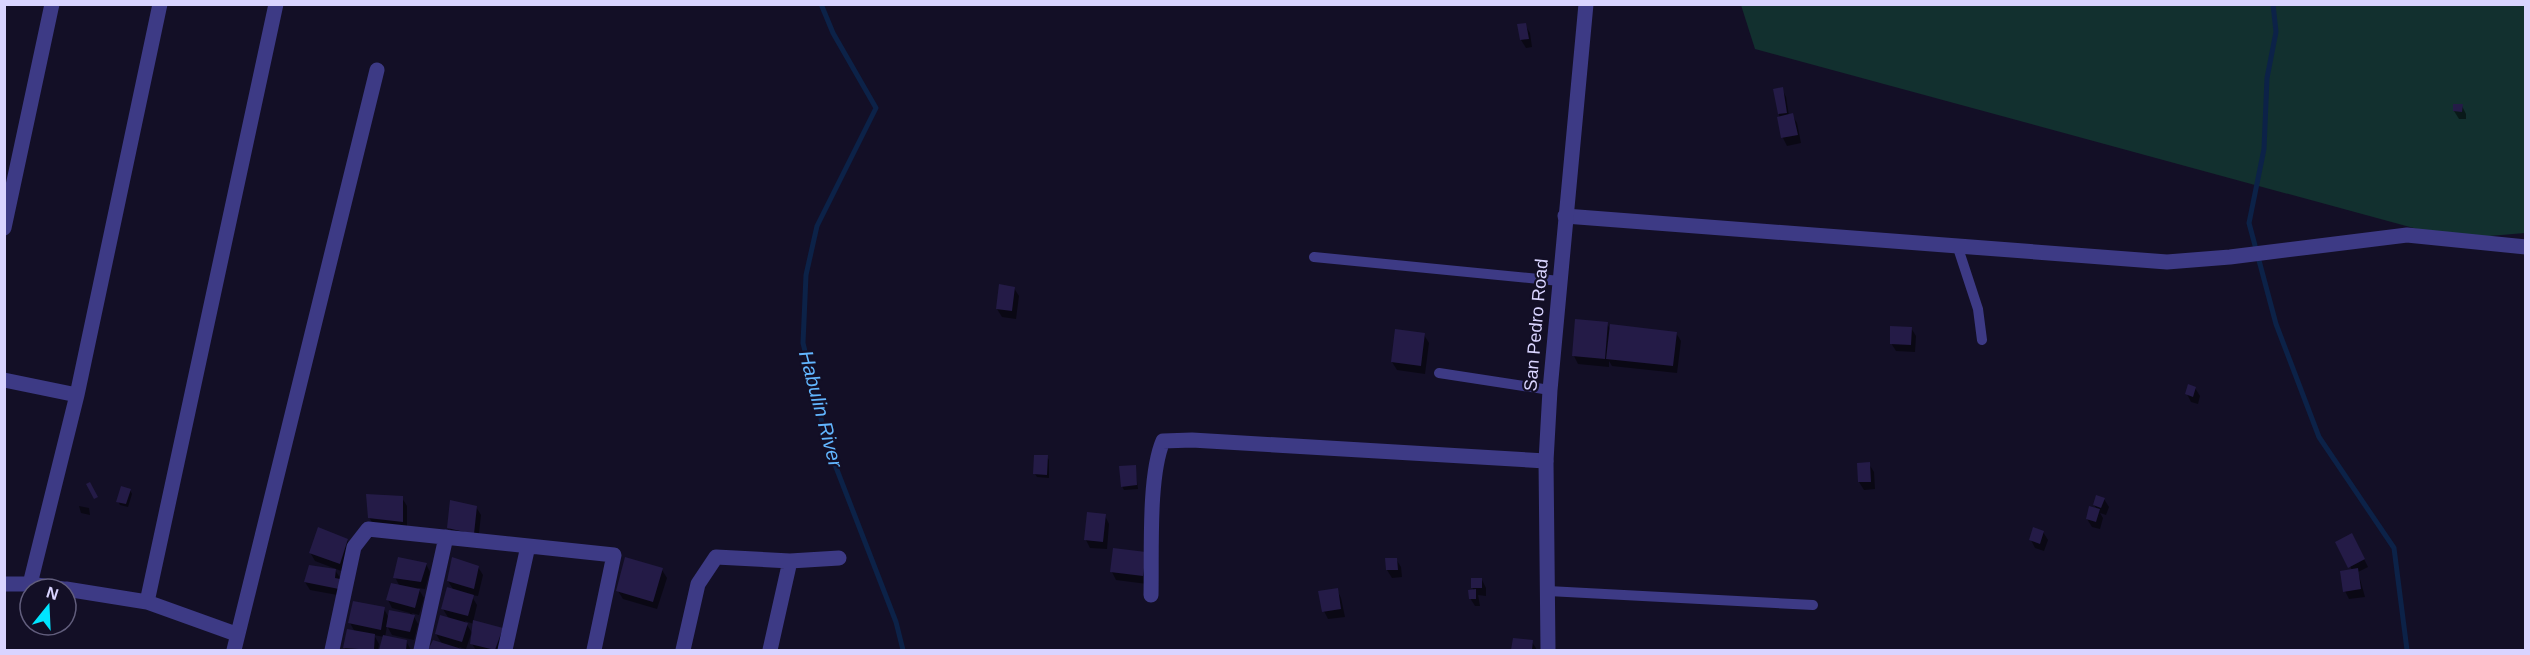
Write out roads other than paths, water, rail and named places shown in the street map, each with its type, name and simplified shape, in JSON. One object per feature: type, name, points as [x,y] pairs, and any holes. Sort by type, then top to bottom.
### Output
[{"type":"street","points":[[4,228],[52,4]]},
{"type":"street","points":[[32,577],[77,395],[160,4]]},
{"type":"street","points":[[147,602],[276,4]]},
{"type":"street","name":"San Pedro Road","points":[[1548,651],[1546,461],[1550,390],[1586,4]]},
{"type":"street","points":[[234,651],[236,634],[377,70]]},
{"type":"street","points":[[1565,216],[1958,248],[2167,262],[2284,251],[2407,235],[2526,248]]},
{"type":"street","points":[[4,380],[77,395]]},
{"type":"street","points":[[1151,595],[1157,454],[1163,441],[1192,440],[1546,461]]},
{"type":"street","points":[[332,651],[354,547],[368,529],[614,555],[594,651]]},
{"type":"street","points":[[421,651],[446,537]]},
{"type":"street","points":[[505,651],[528,546]]},
{"type":"street","points":[[683,651],[698,584],[716,558],[790,561],[839,558]]},
{"type":"street","points":[[770,651],[790,561]]},
{"type":"street","points":[[78,591],[147,602],[236,634]]},
{"type":"lane","points":[[1958,248],[1978,309],[1982,340]]},
{"type":"lane","points":[[1314,258],[1560,280]]},
{"type":"lane","points":[[1438,373],[1550,390]]},
{"type":"lane","points":[[1548,591],[1813,605]]},
{"type":"waterway","name":"Habulin River","points":[[821,4],[833,33],[876,108],[817,226],[806,275],[803,343],[827,444],[896,622],[903,650]]},
{"type":"waterway","points":[[2273,4],[2276,32],[2267,78],[2264,149],[2249,223],[2276,324],[2319,437],[2394,548],[2407,650]]}]
